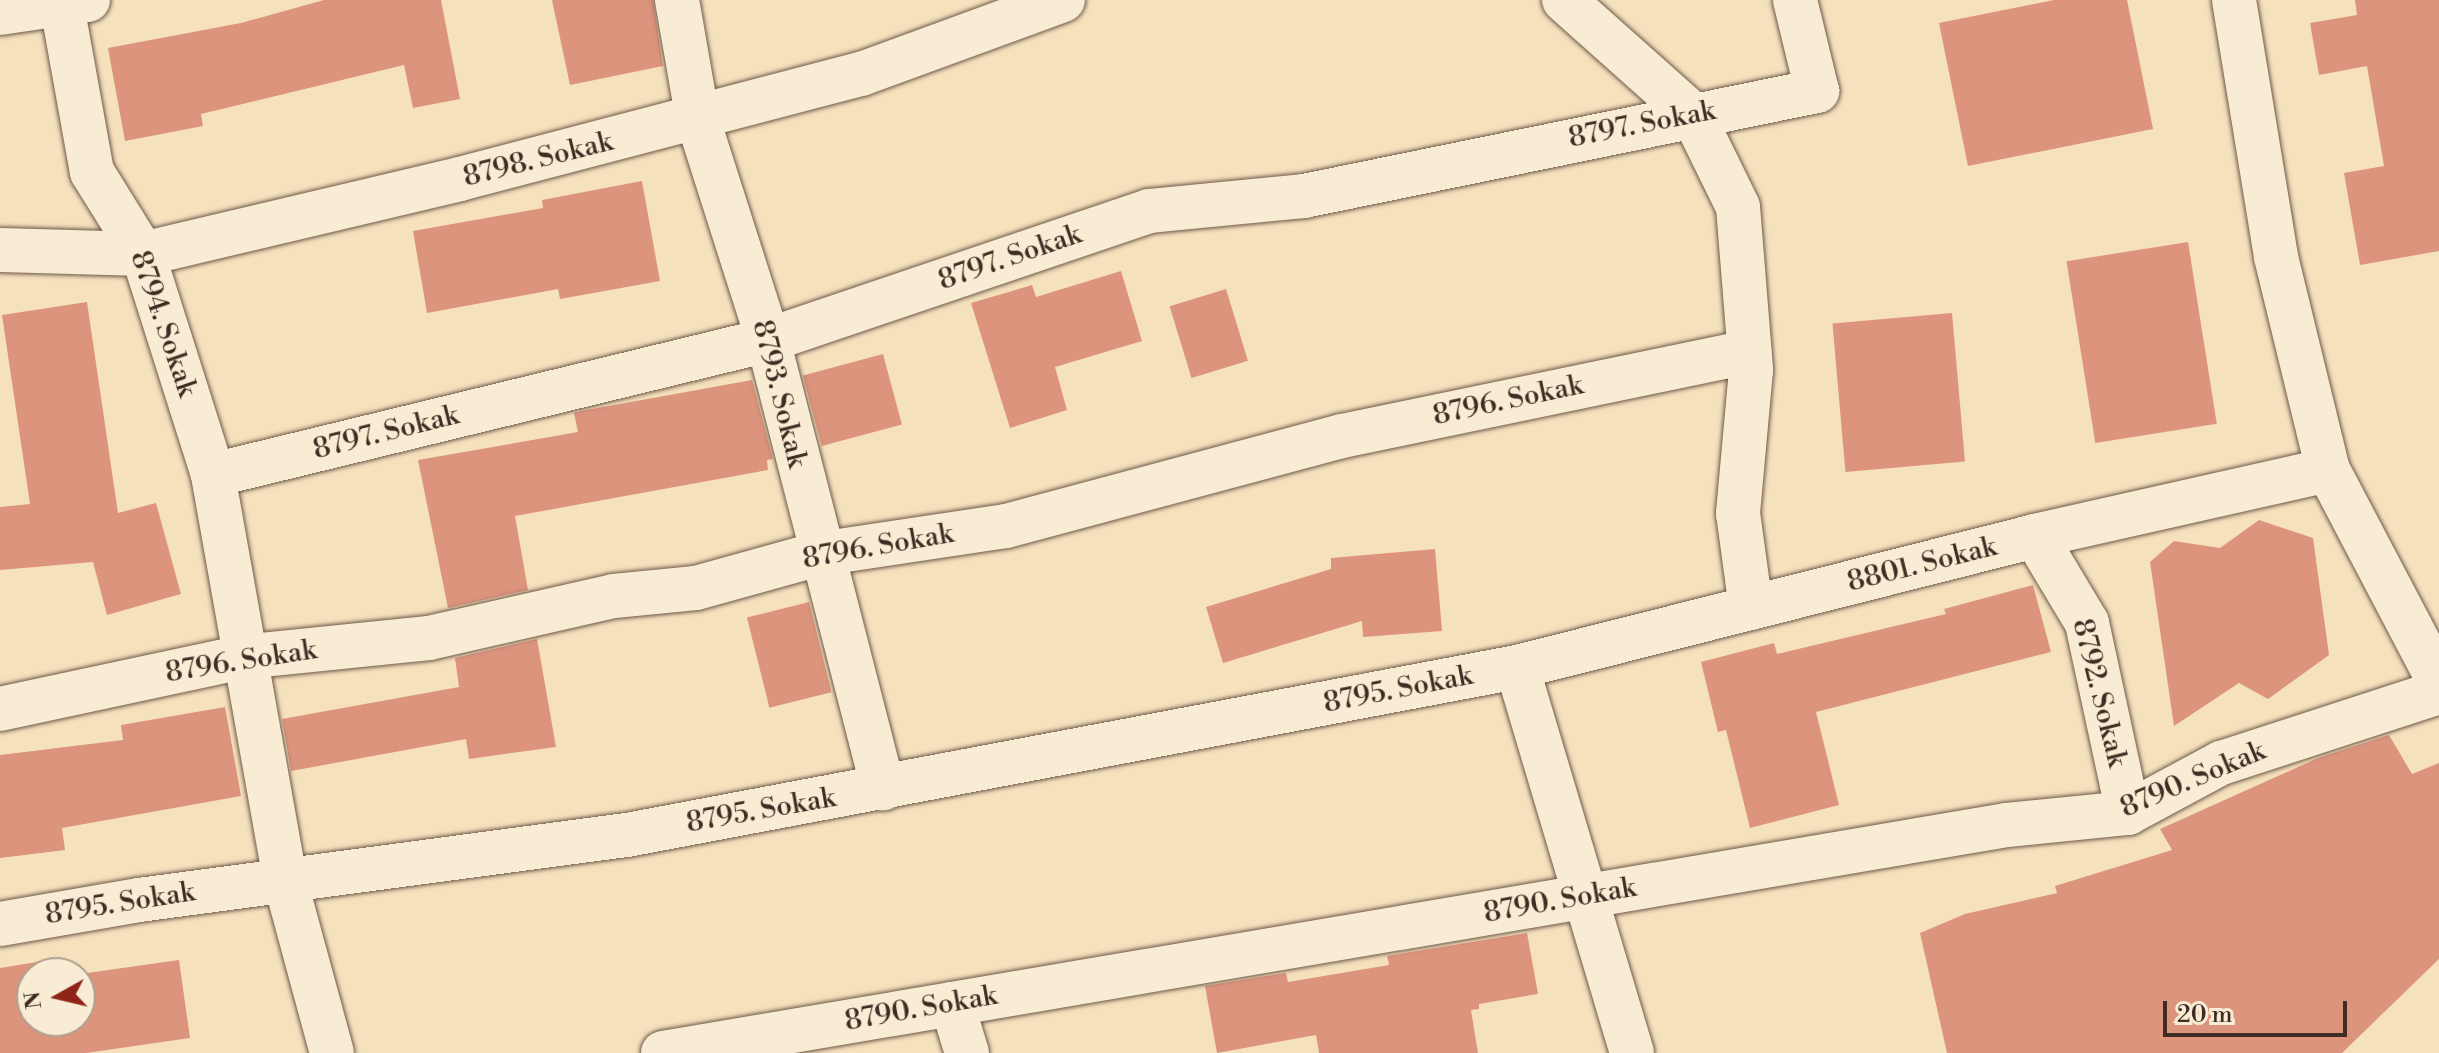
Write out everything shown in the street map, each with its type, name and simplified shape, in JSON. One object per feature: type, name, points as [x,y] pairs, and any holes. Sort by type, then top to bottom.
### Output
[{"type":"street","name":"8793. Sokak","points":[[677,0],[698,120],[768,340],[819,554],[883,788]]},
{"type":"street","name":"8798. Sokak","points":[[0,250],[143,254],[698,120],[861,74],[1063,0]]},
{"type":"street","points":[[1564,0],[1693,115],[1738,207],[1749,352],[1738,513],[1751,608]]},
{"type":"street","name":"8797. Sokak","points":[[213,475],[768,340],[1149,211],[1304,196],[1817,91],[1795,0]]},
{"type":"street","points":[[2234,0],[2276,257],[2328,470],[2439,681]]},
{"type":"street","points":[[0,13],[71,2]]},
{"type":"street","name":"8794. Sokak","points":[[71,2],[92,172],[143,254],[213,475],[242,657],[285,880],[332,1053]]},
{"type":"street","name":"8796. Sokak","points":[[0,709],[242,657],[429,638],[614,596],[696,588],[819,554],[1006,526],[1342,436],[1749,352]]},
{"type":"street","name":"8801. Sokak","points":[[1517,667],[2035,536],[2328,470]]},
{"type":"street","name":"8792. Sokak","points":[[2035,536],[2087,623],[2128,813]]},
{"type":"street","points":[[1517,667],[1632,1053]]},
{"type":"street","name":"8795. Sokak","points":[[0,924],[285,880],[627,835],[1517,667]]},
{"type":"street","name":"8790. Sokak","points":[[663,1053],[2007,825],[2128,813],[2221,763],[2439,692]]},
{"type":"street","points":[[952,1004],[967,1053]]},
{"type":"building","points":[[324,0],[441,0],[460,99],[413,108],[404,65],[201,114],[203,126],[125,141],[108,48],[241,23]]},
{"type":"building","points":[[552,0],[653,0],[663,66],[570,85]]},
{"type":"building","points":[[2054,0],[2127,0],[2153,129],[1968,166],[1939,23]]},
{"type":"building","points":[[2355,0],[2439,0],[2439,251],[2360,265],[2344,173],[2384,166],[2367,66],[2319,75],[2310,23],[2357,15]]},
{"type":"building","points":[[642,181],[660,281],[560,299],[558,289],[427,313],[413,231],[543,208],[542,200]]},
{"type":"building","points":[[2188,242],[2217,424],[2095,443],[2067,261]]},
{"type":"building","points":[[1121,271],[1142,341],[1055,367],[1067,410],[1010,428],[971,303],[1032,285],[1036,297]]},
{"type":"building","points":[[1226,289],[1248,361],[1192,378],[1170,306]]},
{"type":"building","points":[[87,302],[118,513],[156,503],[181,594],[107,615],[93,562],[0,570],[0,507],[30,504],[2,315]]},
{"type":"building","points":[[1952,313],[1965,461],[1845,472],[1832,323]]},
{"type":"building","points":[[883,354],[902,425],[822,446],[803,375]]},
{"type":"building","points":[[752,380],[773,459],[767,460],[768,470],[515,516],[528,590],[448,608],[418,460],[578,432],[574,413]]},
{"type":"building","points":[[2259,520],[2313,538],[2329,655],[2268,699],[2239,683],[2174,726],[2150,562],[2174,541],[2220,548]]},
{"type":"building","points":[[1435,549],[1442,631],[1363,637],[1362,621],[1223,663],[1206,607],[1331,569],[1331,558]]},
{"type":"building","points":[[2033,585],[2051,652],[1816,712],[1839,805],[1750,828],[1726,730],[1718,732],[1701,662],[1774,643],[1777,654],[1946,614],[1944,609]]},
{"type":"building","points":[[809,602],[831,692],[769,708],[747,617]]},
{"type":"building","points":[[537,639],[556,747],[469,759],[466,739],[291,771],[282,719],[459,687],[455,658]]},
{"type":"building","points":[[225,707],[241,796],[62,828],[65,850],[0,858],[0,755],[123,740],[121,725]]},
{"type":"building","points":[[2389,735],[2412,774],[2439,763],[2439,959],[2342,1053],[1947,1053],[1920,933],[1965,914],[2057,893],[2055,886],[2172,850],[2160,829],[2318,758]]},
{"type":"building","points":[[1527,933],[1538,994],[1479,1004],[1479,1009],[1471,1010],[1478,1053],[1319,1053],[1316,1035],[1217,1053],[1205,986],[1286,973],[1288,982],[1389,965],[1387,956]]},
{"type":"building","points":[[179,960],[190,1038],[86,1053],[0,1053],[0,968],[16,965],[16,1037],[96,1037],[96,972]]}]
